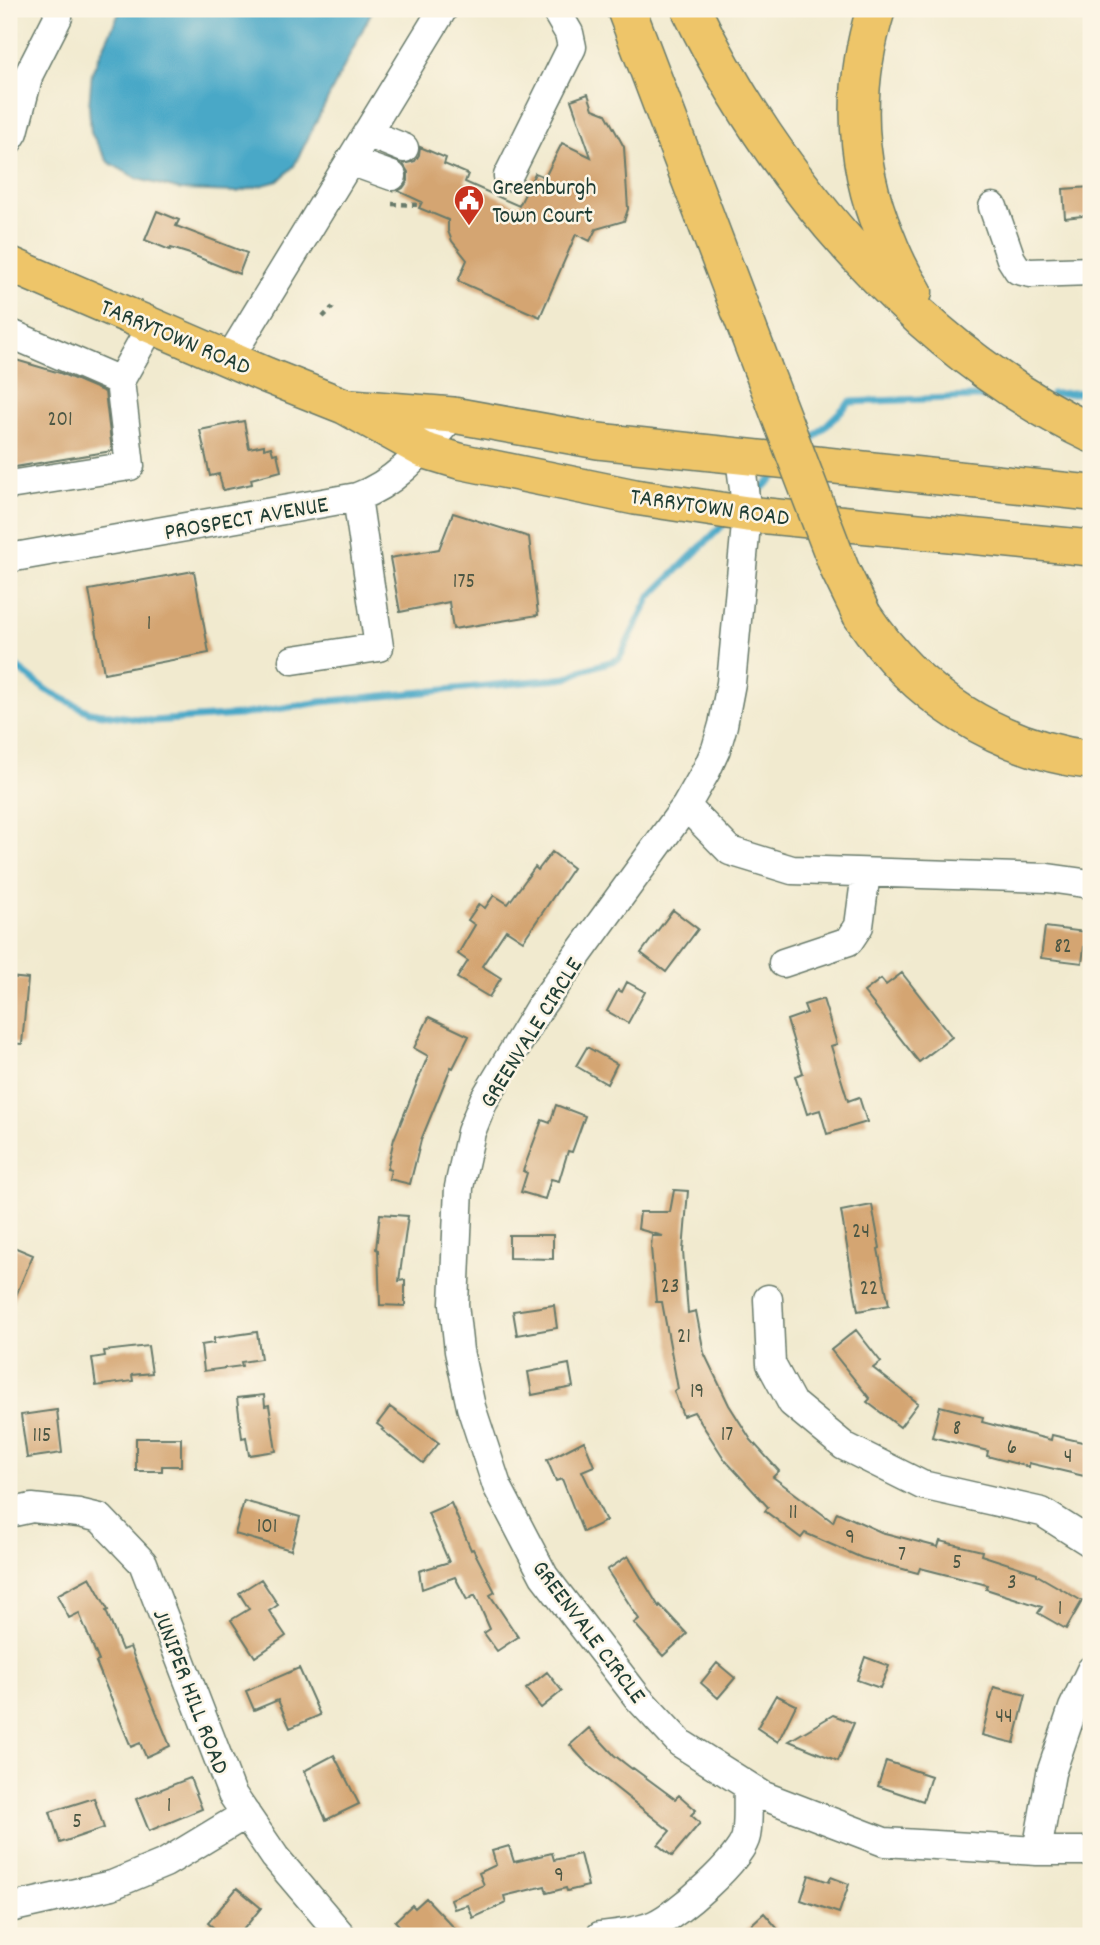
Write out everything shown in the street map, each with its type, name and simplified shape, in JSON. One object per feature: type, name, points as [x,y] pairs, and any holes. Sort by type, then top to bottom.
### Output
[{"type":"highway","points":[[626,9],[840,570],[862,615],[901,666],[931,693],[966,717],[1022,744],[1091,760]]},
{"type":"highway","points":[[691,9],[723,70],[755,122],[811,199],[844,238],[907,303],[949,340],[1000,380],[1091,433]]},
{"type":"highway","points":[[876,9],[861,73],[859,108],[860,147],[877,219],[909,285],[929,313],[1000,380]]},
{"type":"main road","name":"TARRYTOWN ROAD","points":[[9,264],[344,406],[423,450],[459,461],[593,489],[747,513],[1091,548]]},
{"type":"main road","name":"TARRYTOWN ROAD","points":[[344,406],[453,415],[553,434],[740,457],[1091,493]]},
{"type":"street","points":[[9,140],[14,132],[29,74],[58,17],[57,9]]},
{"type":"street","points":[[229,359],[443,9]]},
{"type":"street","points":[[508,176],[572,47],[569,33],[555,9]]},
{"type":"street","points":[[358,147],[396,173]]},
{"type":"street","points":[[993,207],[1018,271],[1091,271]]},
{"type":"street","points":[[9,485],[130,466],[120,381],[151,326]]},
{"type":"street","points":[[9,333],[120,381]]},
{"type":"street","name":"PROSPECT AVENUE","points":[[9,558],[357,497],[376,490],[398,475],[453,415]]},
{"type":"street","name":"GREENVALE CIRCLE","points":[[740,457],[747,513],[731,683],[723,725],[706,771],[685,806],[541,1005],[484,1100],[471,1132],[459,1187],[454,1304],[459,1352],[471,1407],[497,1486],[544,1576],[638,1698],[680,1743],[764,1796],[884,1842],[1037,1852],[1091,1851]]},
{"type":"street","points":[[293,660],[379,647],[357,497]]},
{"type":"street","points":[[685,806],[730,851],[792,870],[1048,878],[1091,884]]},
{"type":"street","points":[[783,963],[849,941],[859,926],[866,873]]},
{"type":"street","points":[[768,1299],[771,1364],[792,1403],[844,1447],[922,1485],[1042,1512],[1091,1543]]},
{"type":"street","name":"JUNIPER HILL ROAD","points":[[9,1513],[32,1508],[100,1518],[143,1563],[232,1794],[275,1857],[342,1936]]},
{"type":"street","points":[[1037,1852],[1051,1773],[1073,1708],[1091,1670]]},
{"type":"street","points":[[600,1936],[655,1925],[703,1889],[734,1858],[746,1838],[748,1787]]},
{"type":"street","points":[[9,1908],[112,1885],[166,1863],[246,1815]]},
{"type":"path","points":[[396,173],[421,205]]},
{"type":"path","points":[[323,317],[333,307]]},
{"type":"water","points":[[121,9],[373,9],[294,166],[278,181],[237,192],[181,190],[138,179],[108,162],[91,133],[89,106],[92,72]]},
{"type":"building","points":[[588,94],[593,109],[606,114],[624,147],[628,209],[624,221],[596,229],[590,241],[576,234],[540,317],[458,281],[467,260],[452,241],[448,220],[419,208],[422,202],[398,191],[408,181],[408,172],[403,164],[415,161],[420,147],[446,158],[444,164],[468,174],[465,182],[519,206],[535,173],[545,177],[562,143],[591,157],[571,100]]},
{"type":"building","points":[[1091,187],[1091,215],[1065,218],[1063,189]]},
{"type":"building","points":[[157,211],[179,220],[176,226],[247,253],[239,274],[190,254],[171,248],[170,250],[145,240]]},
{"type":"building","points":[[9,358],[60,373],[105,392],[112,451],[9,468]]},
{"type":"building","points":[[244,421],[249,448],[264,445],[264,449],[271,447],[273,454],[277,453],[281,471],[251,479],[252,484],[223,490],[219,474],[210,476],[200,430]]},
{"type":"building","points":[[453,513],[529,537],[538,615],[453,629],[449,602],[400,612],[390,558],[439,549]]},
{"type":"building","points":[[194,571],[209,653],[104,673],[89,590]]},
{"type":"building","points":[[552,852],[573,868],[523,941],[506,930],[482,966],[501,978],[489,997],[457,978],[468,961],[458,954],[475,925],[468,920],[479,904],[485,908],[494,895],[508,904],[535,867],[538,870]]},
{"type":"building","points":[[673,910],[698,929],[666,972],[641,953]]},
{"type":"building","points":[[1045,927],[1086,932],[1082,963],[1041,958]]},
{"type":"building","points":[[902,973],[952,1037],[919,1062],[864,992],[881,979],[886,985]]},
{"type":"building","points":[[9,977],[28,979],[22,1044],[9,1043]]},
{"type":"building","points":[[627,982],[645,992],[628,1023],[607,1011],[618,990],[622,992]]},
{"type":"building","points":[[823,999],[837,1044],[831,1046],[848,1101],[859,1097],[867,1122],[827,1134],[820,1110],[807,1114],[795,1076],[803,1073],[787,1020],[807,1013],[804,1005]]},
{"type":"building","points":[[429,1017],[469,1036],[453,1068],[451,1067],[421,1140],[410,1184],[389,1179],[391,1170],[387,1169],[394,1139],[428,1056],[414,1048]]},
{"type":"building","points":[[587,1047],[617,1064],[607,1084],[576,1066]]},
{"type":"building","points":[[556,1105],[585,1116],[572,1152],[568,1151],[559,1181],[551,1179],[545,1199],[521,1192],[527,1173],[523,1171],[542,1120],[550,1123]]},
{"type":"building","points":[[674,1190],[688,1191],[683,1251],[688,1313],[696,1311],[704,1353],[729,1405],[751,1440],[779,1471],[773,1477],[833,1522],[837,1512],[881,1532],[938,1547],[940,1541],[982,1551],[981,1555],[1037,1573],[1082,1601],[1066,1629],[1038,1613],[1042,1607],[986,1589],[987,1585],[920,1568],[918,1573],[862,1558],[805,1533],[801,1538],[765,1511],[768,1507],[725,1460],[694,1412],[683,1416],[674,1391],[678,1389],[662,1302],[656,1302],[651,1248],[652,1236],[663,1236],[638,1229],[640,1212],[670,1212]]},
{"type":"building","points":[[872,1205],[889,1305],[858,1311],[841,1211]]},
{"type":"building","points":[[380,1214],[408,1216],[399,1281],[405,1280],[405,1306],[380,1305],[376,1249]]},
{"type":"building","points":[[509,1235],[553,1235],[553,1259],[509,1258]]},
{"type":"building","points":[[9,1245],[33,1255],[9,1312]]},
{"type":"building","points":[[554,1305],[557,1328],[517,1335],[513,1311]]},
{"type":"building","points":[[856,1330],[881,1362],[873,1368],[918,1403],[900,1427],[867,1402],[870,1399],[831,1350]]},
{"type":"building","points":[[257,1332],[261,1359],[241,1362],[242,1366],[204,1371],[201,1345],[214,1343],[214,1338]]},
{"type":"building","points":[[148,1346],[152,1373],[132,1375],[133,1381],[96,1386],[92,1358],[105,1356],[104,1351]]},
{"type":"building","points":[[569,1364],[573,1387],[532,1395],[528,1372]]},
{"type":"building","points":[[264,1395],[265,1406],[269,1405],[276,1451],[249,1455],[246,1437],[242,1438],[237,1398]]},
{"type":"building","points":[[940,1406],[983,1417],[982,1422],[1051,1440],[1052,1435],[1091,1444],[1084,1476],[1029,1463],[1029,1467],[987,1456],[988,1451],[932,1437]]},
{"type":"building","points":[[390,1407],[439,1443],[423,1463],[377,1424]]},
{"type":"building","points":[[57,1410],[62,1453],[27,1458],[21,1415]]},
{"type":"building","points":[[136,1438],[181,1438],[181,1466],[162,1466],[162,1471],[136,1471]]},
{"type":"building","points":[[584,1441],[594,1466],[582,1471],[606,1521],[583,1532],[562,1479],[556,1481],[547,1460]]},
{"type":"building","points":[[244,1501],[300,1517],[291,1550],[235,1534]]},
{"type":"building","points":[[451,1503],[471,1550],[473,1549],[495,1592],[490,1595],[518,1637],[497,1651],[484,1633],[490,1629],[475,1595],[467,1600],[455,1577],[422,1589],[419,1571],[449,1562],[428,1513]]},
{"type":"building","points":[[628,1556],[659,1607],[660,1605],[687,1634],[663,1656],[634,1623],[639,1619],[607,1570]]},
{"type":"building","points":[[90,1577],[108,1610],[106,1611],[122,1650],[130,1647],[170,1746],[146,1757],[140,1743],[131,1747],[79,1613],[69,1618],[57,1595]]},
{"type":"building","points":[[261,1579],[278,1605],[269,1611],[286,1636],[255,1657],[231,1620],[249,1609],[239,1593]]},
{"type":"building","points":[[865,1657],[889,1666],[880,1688],[857,1680]]},
{"type":"building","points":[[717,1663],[735,1678],[718,1698],[701,1683]]},
{"type":"building","points":[[299,1668],[320,1715],[290,1728],[278,1700],[254,1710],[246,1691]]},
{"type":"building","points":[[547,1672],[562,1691],[541,1708],[526,1689]]},
{"type":"building","points":[[994,1687],[1026,1695],[1014,1743],[982,1735]]},
{"type":"building","points":[[776,1695],[796,1705],[778,1742],[757,1728]]},
{"type":"building","points":[[833,1715],[854,1723],[838,1761],[789,1741]]},
{"type":"building","points":[[589,1728],[614,1755],[632,1769],[675,1799],[679,1795],[696,1810],[691,1815],[700,1823],[672,1856],[658,1845],[670,1831],[591,1768],[570,1745]]},
{"type":"building","points":[[334,1755],[359,1804],[326,1820],[304,1771]]},
{"type":"building","points":[[886,1761],[931,1776],[923,1801],[878,1786]]},
{"type":"building","points":[[190,1778],[202,1809],[149,1831],[136,1799]]},
{"type":"building","points":[[94,1798],[104,1828],[60,1843],[50,1812]]},
{"type":"building","points":[[509,1846],[514,1862],[552,1853],[554,1860],[580,1854],[588,1886],[547,1893],[545,1886],[504,1896],[506,1903],[473,1918],[468,1905],[454,1909],[451,1899],[484,1885],[479,1873],[496,1865],[492,1851]]},
{"type":"building","points":[[809,1875],[829,1882],[831,1877],[849,1884],[839,1913],[801,1900]]},
{"type":"building","points":[[237,1888],[261,1908],[238,1936],[224,1936],[208,1923]]},
{"type":"building","points":[[426,1898],[462,1936],[409,1936],[395,1921],[412,1905],[415,1908]]},
{"type":"building","points":[[764,1913],[784,1936],[739,1936]]},
{"type":"waterway","points":[[1052,394],[1091,392]]},
{"type":"waterway","points":[[805,446],[850,402],[999,396]]},
{"type":"waterway","points":[[762,488],[777,474]]},
{"type":"waterway","points":[[9,661],[46,690],[89,712],[152,721],[239,715],[321,702],[567,678],[619,659],[650,597],[726,522]]},
{"type":"place","name":"Greenburgh Town Court","points":[[469,227]]}]
